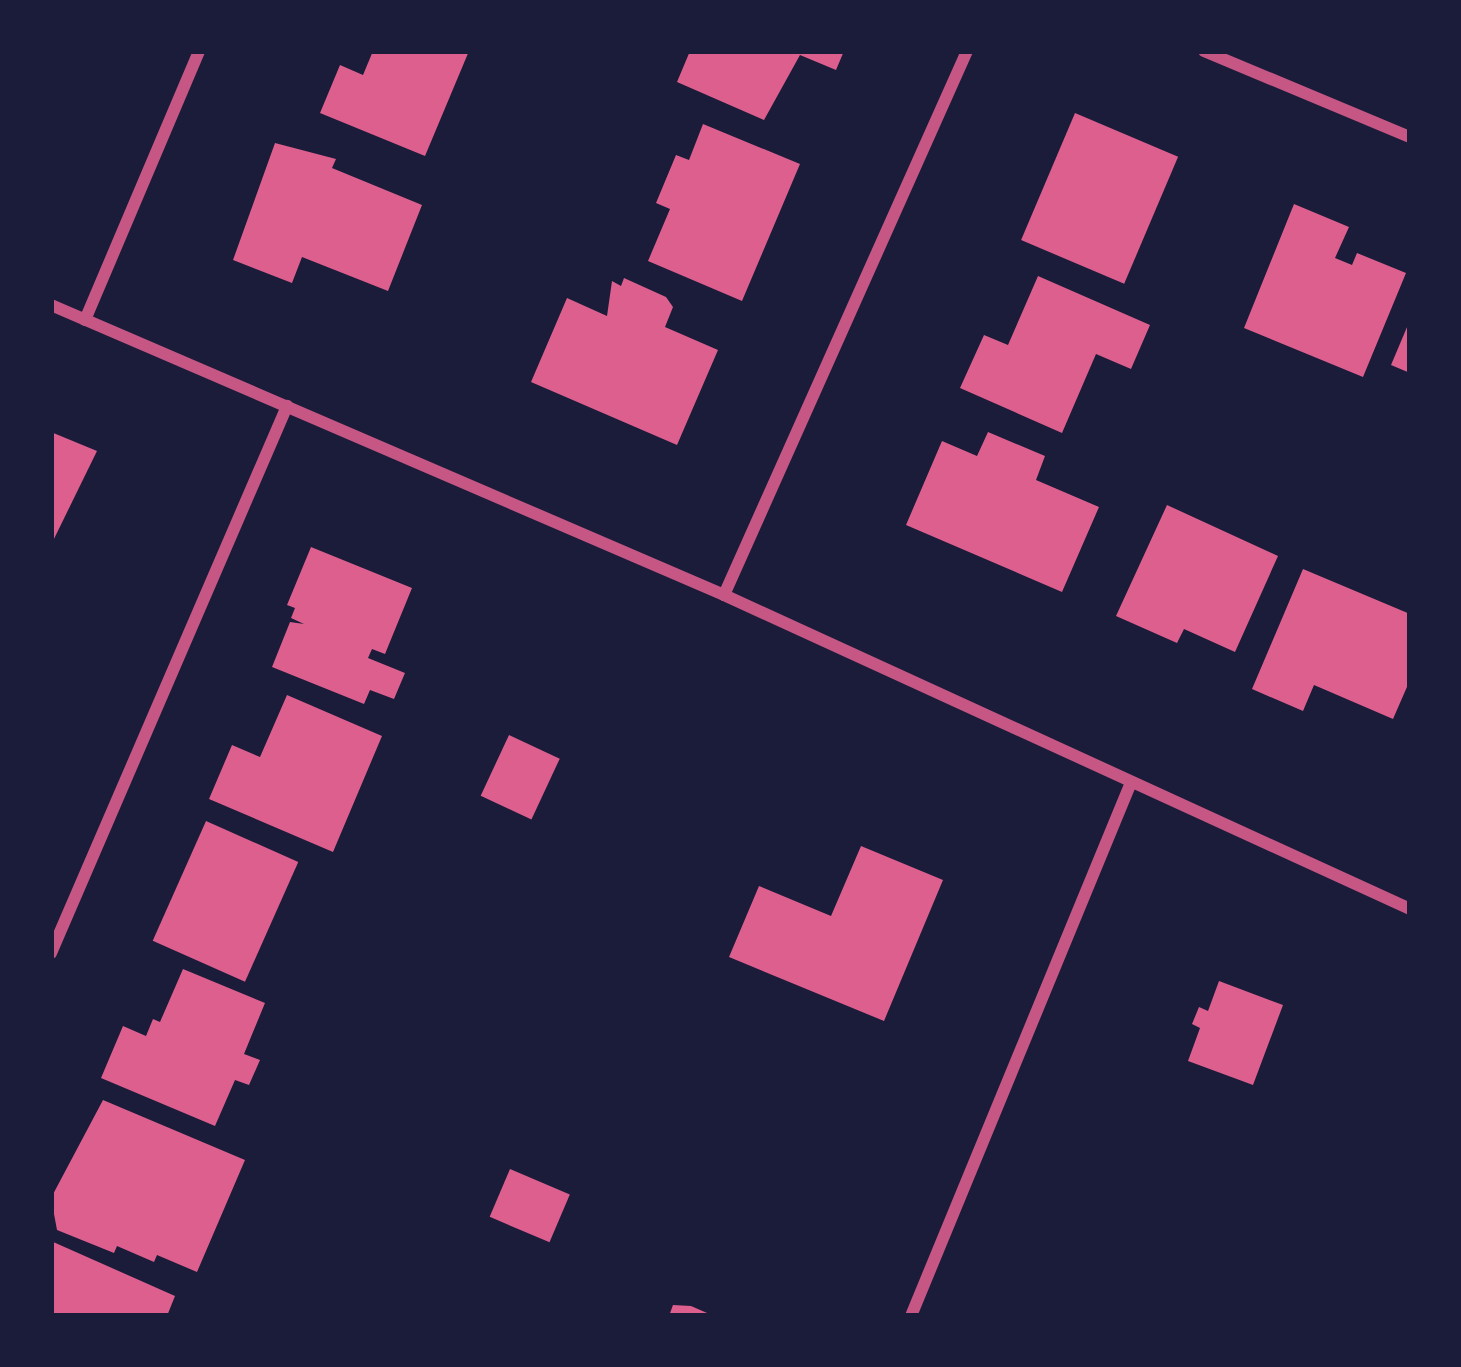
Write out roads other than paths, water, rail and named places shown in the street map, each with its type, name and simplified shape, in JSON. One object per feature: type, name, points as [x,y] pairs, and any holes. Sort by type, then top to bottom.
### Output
[{"type":"street","points":[[86,320],[199,51]]},
{"type":"street","points":[[724,595],[967,51]]},
{"type":"street","points":[[1204,51],[1410,137]]},
{"type":"street","points":[[51,305],[724,595],[1410,908]]},
{"type":"street","points":[[51,953],[287,406]]},
{"type":"street","points":[[911,1316],[1130,784]]}]
